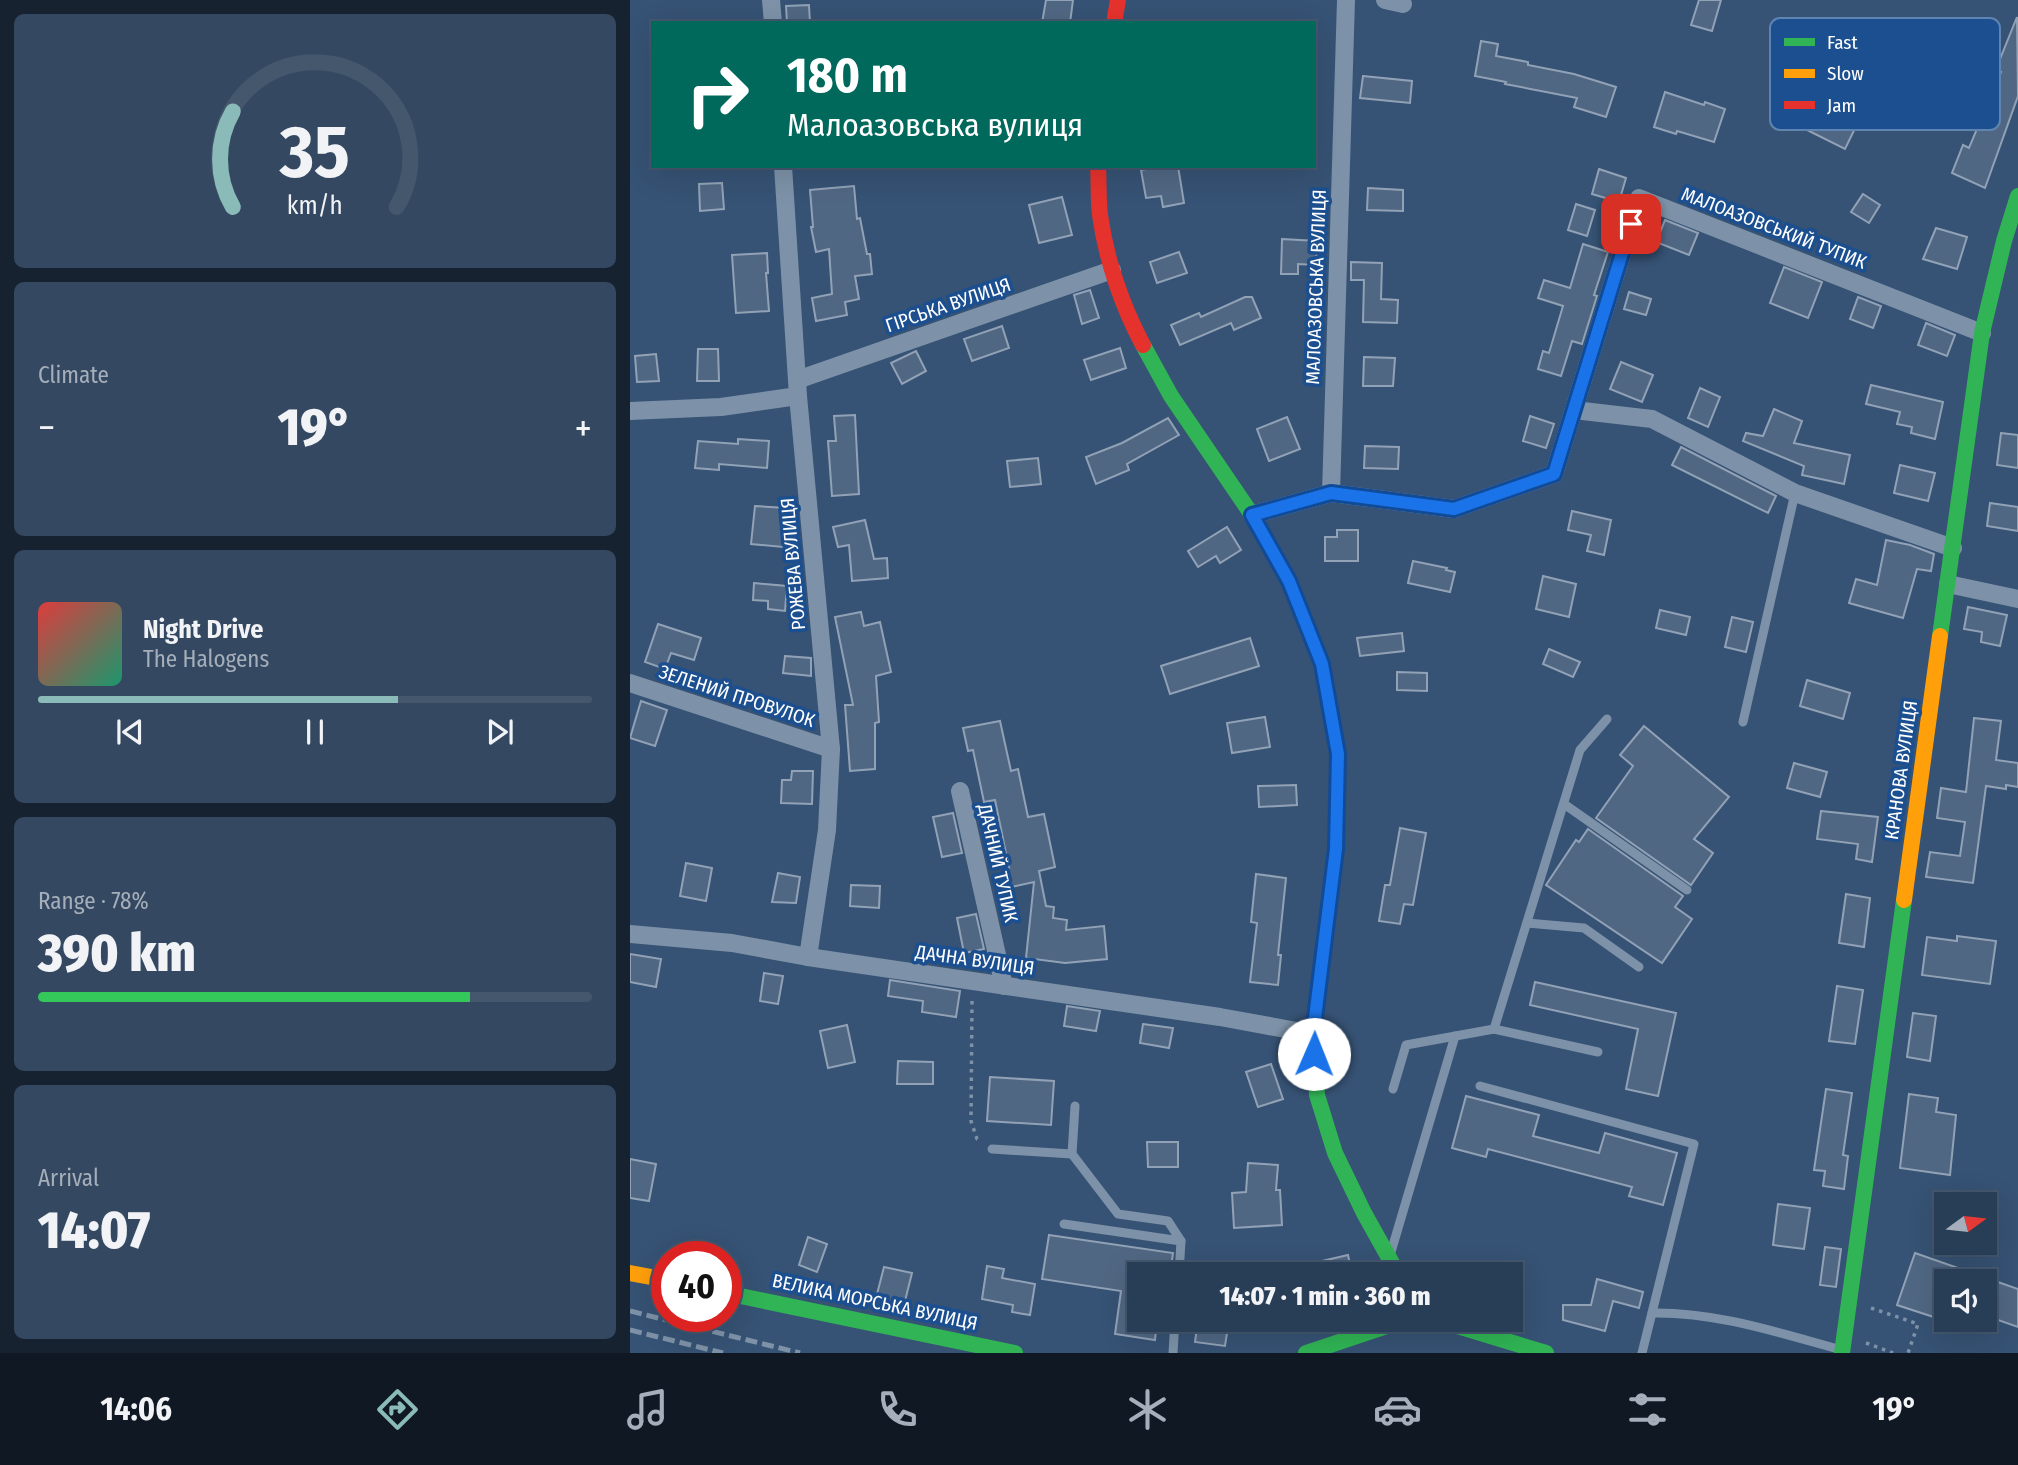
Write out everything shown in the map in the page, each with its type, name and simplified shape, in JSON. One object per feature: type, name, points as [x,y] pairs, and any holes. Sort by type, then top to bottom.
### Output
[{"type":"street","points":[[771,0],[773,21]]},
{"type":"street","points":[[1114,21],[1118,0]]},
{"type":"street","name":"МАЛОАЗОВСЬКА ВУЛИЦЯ","points":[[1331,493],[1346,0]]},
{"type":"street","name":"РОЖЕВА ВУЛИЦЯ","points":[[782,168],[798,388],[831,749],[827,830],[808,957]]},
{"type":"street","points":[[1098,168],[1100,215],[1112,270],[1136,332],[1171,396],[1252,515],[1289,581],[1322,664],[1338,754],[1336,849],[1313,1034],[1317,1094],[1335,1153],[1391,1262]]},
{"type":"street","name":"КРАНОВА ВУЛИЦЯ","points":[[1843,1347],[1982,332],[2011,244],[2018,196]]},
{"type":"street","name":"МАЛОАЗОВСЬКИЙ ТУПИК","points":[[1331,493],[1454,509],[1554,474],[1639,198],[1982,332]]},
{"type":"street","name":"ГІРСЬКА ВУЛИЦЯ","points":[[630,411],[721,407],[798,388],[1112,270]]},
{"type":"street","points":[[1574,410],[1652,419],[1795,494],[1953,548]]},
{"type":"street","points":[[1252,515],[1331,493]]},
{"type":"street","points":[[1948,584],[2018,599]]},
{"type":"street","name":"ЗЕЛЕНИЙ ПРОВУЛОК","points":[[630,683],[831,749]]},
{"type":"street","name":"ДАЧНИЙ ТУПИК","points":[[960,791],[1004,986]]},
{"type":"street","name":"ДАЧНА ВУЛИЦЯ","points":[[630,934],[732,943],[808,957],[1220,1017],[1313,1034]]},
{"type":"street","points":[[630,1273],[651,1277]]},
{"type":"street","name":"ВЕЛИКА МОРСЬКА ВУЛИЦЯ","points":[[742,1296],[1015,1353]]},
{"type":"street","points":[[1306,1353],[1369,1332]]},
{"type":"street","points":[[1477,1332],[1546,1353]]},
{"type":"lane","points":[[1743,722],[1795,494]]},
{"type":"lane","points":[[1494,1029],[1580,750],[1606,719]]},
{"type":"lane","points":[[1564,804],[1687,890]]},
{"type":"lane","points":[[1527,923],[1584,928],[1639,967]]},
{"type":"lane","points":[[1393,1089],[1406,1045],[1455,1036],[1494,1029],[1598,1052]]},
{"type":"lane","points":[[1389,1258],[1455,1036]]},
{"type":"lane","points":[[1480,1086],[1694,1144],[1642,1353]]},
{"type":"lane","points":[[1075,1105],[1072,1154],[1118,1214],[1168,1221],[1181,1241],[1180,1262]]},
{"type":"lane","points":[[992,1149],[1072,1154]]},
{"type":"lane","points":[[1064,1224],[1181,1241]]},
{"type":"lane","points":[[1652,1312],[1726,1318],[1843,1347]]},
{"type":"lane","points":[[1173,1353],[1174,1332]]},
{"type":"path","points":[[971,1021],[971,1121],[977,1139],[992,1149]]},
{"type":"path","points":[[1849,1301],[1918,1324],[1908,1353]]},
{"type":"path","points":[[1843,1347],[1894,1353]]},
{"type":"building","points":[[1046,0],[1073,0],[1070,21],[1042,21]]},
{"type":"building","points":[[1699,0],[1721,0],[1712,31],[1691,25]]},
{"type":"building","points":[[809,5],[810,21],[787,21],[786,6]]},
{"type":"building","points":[[2017,17],[2018,96],[1985,188],[1952,173],[1963,145],[1969,148],[1977,130],[2000,130],[2000,59]]},
{"type":"building","points":[[1481,41],[1498,44],[1496,56],[1528,62],[1528,65],[1574,74],[1616,87],[1606,117],[1574,107],[1577,98],[1475,76]]},
{"type":"building","points":[[1363,76],[1412,81],[1410,103],[1360,98]]},
{"type":"building","points":[[1665,92],[1725,109],[1714,142],[1654,127]]},
{"type":"building","points":[[1807,130],[1854,130],[1845,149]]},
{"type":"building","points":[[1178,168],[1184,203],[1163,207],[1161,196],[1146,198],[1141,170]]},
{"type":"building","points":[[1599,169],[1626,178],[1619,202],[1592,194]]},
{"type":"building","points":[[722,183],[724,209],[700,211],[699,184]]},
{"type":"building","points":[[854,186],[857,219],[860,218],[867,254],[870,254],[872,274],[855,276],[859,299],[845,302],[847,315],[816,321],[812,298],[832,294],[829,249],[816,252],[811,227],[810,190]]},
{"type":"building","points":[[1368,188],[1403,190],[1403,211],[1367,210]]},
{"type":"building","points":[[1863,194],[1880,205],[1869,223],[1851,212]]},
{"type":"building","points":[[1062,197],[1072,235],[1039,243],[1029,205]]},
{"type":"building","points":[[1576,204],[1595,210],[1587,236],[1568,230]]},
{"type":"building","points":[[1665,220],[1698,233],[1689,255],[1656,242]]},
{"type":"building","points":[[1936,228],[1967,237],[1957,269],[1923,259]]},
{"type":"building","points":[[1282,239],[1317,241],[1316,265],[1298,264],[1298,274],[1281,274]]},
{"type":"building","points":[[1583,244],[1608,252],[1582,344],[1572,341],[1561,376],[1538,369],[1543,351],[1549,353],[1563,306],[1538,298],[1544,280],[1570,288]]},
{"type":"building","points":[[1179,252],[1187,273],[1157,283],[1150,262]]},
{"type":"building","points":[[767,253],[769,311],[736,313],[732,255]]},
{"type":"building","points":[[1351,262],[1382,263],[1381,299],[1398,300],[1397,323],[1363,322],[1364,280],[1351,280]]},
{"type":"building","points":[[1784,267],[1822,282],[1808,318],[1770,303]]},
{"type":"building","points":[[1090,290],[1099,318],[1082,324],[1074,295]]},
{"type":"building","points":[[1629,292],[1651,299],[1646,315],[1624,309]]},
{"type":"building","points":[[1245,297],[1252,297],[1261,318],[1234,330],[1231,323],[1180,345],[1171,325],[1199,313],[1201,317]]},
{"type":"building","points":[[1858,297],[1881,306],[1873,328],[1850,319]]},
{"type":"building","points":[[1926,323],[1955,335],[1947,356],[1918,345]]},
{"type":"building","points":[[1002,326],[1009,348],[972,361],[964,339]]},
{"type":"building","points":[[1120,348],[1126,368],[1091,380],[1084,360]]},
{"type":"building","points":[[698,349],[718,349],[719,381],[697,381]]},
{"type":"building","points":[[916,351],[926,371],[902,384],[891,363]]},
{"type":"building","points":[[656,354],[659,381],[637,382],[635,356]]},
{"type":"building","points":[[1364,357],[1395,358],[1393,386],[1363,386]]},
{"type":"building","points":[[1621,362],[1653,375],[1642,402],[1610,389]]},
{"type":"building","points":[[1871,385],[1943,402],[1935,439],[1911,433],[1912,427],[1897,424],[1900,412],[1866,404]]},
{"type":"building","points":[[1700,388],[1720,397],[1708,427],[1688,418]]},
{"type":"building","points":[[1774,409],[1802,421],[1794,443],[1850,455],[1844,484],[1802,475],[1804,466],[1743,441],[1746,433],[1763,436]]},
{"type":"building","points":[[855,415],[859,494],[832,496],[828,441],[836,441],[834,416]]},
{"type":"building","points":[[1530,416],[1554,424],[1546,448],[1523,441]]},
{"type":"building","points":[[1287,417],[1300,449],[1269,461],[1257,429]]},
{"type":"building","points":[[1168,418],[1179,435],[1127,464],[1129,470],[1096,484],[1086,457],[1122,443]]},
{"type":"building","points":[[2001,433],[2018,435],[2018,468],[1997,465]]},
{"type":"building","points":[[738,439],[769,441],[767,468],[719,464],[719,470],[695,468],[698,441],[738,444]]},
{"type":"building","points":[[1365,446],[1399,447],[1398,469],[1364,468]]},
{"type":"building","points":[[1681,447],[1776,496],[1768,513],[1672,465]]},
{"type":"building","points":[[1038,458],[1041,484],[1010,487],[1007,461]]},
{"type":"building","points":[[1900,465],[1935,473],[1928,501],[1894,493]]},
{"type":"building","points":[[1990,503],[2018,507],[2018,531],[1987,526]]},
{"type":"building","points":[[755,506],[786,508],[783,547],[751,544]]},
{"type":"building","points":[[1572,511],[1611,520],[1604,555],[1587,551],[1591,535],[1568,530]]},
{"type":"building","points":[[865,520],[874,559],[887,558],[888,578],[852,581],[849,545],[838,547],[833,527]]},
{"type":"building","points":[[1227,527],[1241,550],[1220,563],[1216,556],[1198,567],[1188,551]]},
{"type":"building","points":[[1337,530],[1358,530],[1358,561],[1325,561],[1325,537],[1337,537]]},
{"type":"building","points":[[1886,540],[1934,554],[1931,571],[1917,569],[1903,618],[1849,603],[1856,579],[1877,585]]},
{"type":"building","points":[[1413,561],[1455,572],[1450,592],[1408,583]]},
{"type":"building","points":[[1543,576],[1576,584],[1569,617],[1536,609]]},
{"type":"building","points":[[754,583],[787,586],[785,611],[768,609],[768,601],[753,600]]},
{"type":"building","points":[[1968,607],[2007,615],[2000,646],[1981,642],[1982,632],[1964,629]]},
{"type":"building","points":[[1660,610],[1690,617],[1686,635],[1656,628]]},
{"type":"building","points":[[861,612],[864,626],[880,622],[891,672],[876,676],[879,722],[875,723],[875,769],[850,771],[845,705],[853,705],[835,617]]},
{"type":"building","points":[[1732,617],[1753,622],[1746,652],[1725,647]]},
{"type":"building","points":[[658,624],[701,638],[694,660],[671,653],[665,669],[645,662]]},
{"type":"building","points":[[1402,633],[1404,651],[1360,656],[1357,638]]},
{"type":"building","points":[[1250,638],[1259,666],[1170,694],[1161,666]]},
{"type":"building","points":[[1549,649],[1580,662],[1573,677],[1543,664]]},
{"type":"building","points":[[785,656],[811,658],[811,676],[783,673]]},
{"type":"building","points":[[1397,672],[1427,673],[1427,691],[1397,690]]},
{"type":"building","points":[[1807,680],[1850,693],[1843,719],[1800,706]]},
{"type":"building","points":[[641,701],[667,710],[655,746],[630,738]]},
{"type":"building","points":[[1265,717],[1270,747],[1232,753],[1227,723]]},
{"type":"building","points":[[1974,718],[2001,721],[1996,760],[2018,763],[2018,787],[2006,785],[2006,789],[1986,786],[1973,883],[1926,877],[1930,852],[1960,856],[1965,822],[1937,818],[1941,788],[1966,792]]},
{"type":"building","points":[[1000,721],[1011,771],[1018,769],[1028,817],[1044,814],[1055,867],[1039,871],[1046,906],[1054,907],[1053,918],[1067,920],[1066,930],[1104,926],[1107,959],[1065,963],[1026,958],[1034,882],[1007,888],[1003,869],[1009,868],[995,800],[984,802],[973,750],[968,751],[963,728]]},
{"type":"building","points":[[1644,726],[1729,797],[1694,839],[1713,853],[1691,885],[1596,818],[1633,766],[1620,755]]},
{"type":"building","points":[[1794,763],[1827,772],[1820,797],[1787,788]]},
{"type":"building","points":[[792,771],[813,771],[812,804],[781,803],[782,780],[791,780]]},
{"type":"building","points":[[1296,785],[1297,805],[1259,807],[1258,786]]},
{"type":"building","points":[[1821,811],[1878,817],[1872,862],[1856,859],[1858,844],[1817,839]]},
{"type":"building","points":[[953,813],[962,853],[942,857],[933,817]]},
{"type":"building","points":[[1400,828],[1426,833],[1413,905],[1404,904],[1400,924],[1379,921],[1385,885],[1390,885]]},
{"type":"building","points":[[1588,829],[1683,896],[1675,907],[1692,919],[1662,963],[1546,885],[1576,840],[1579,842]]},
{"type":"building","points":[[686,863],[712,868],[706,901],[680,896]]},
{"type":"building","points":[[778,873],[800,877],[796,903],[772,902]]},
{"type":"building","points":[[1256,874],[1286,878],[1278,955],[1281,955],[1278,985],[1250,982],[1257,923],[1251,922]]},
{"type":"building","points":[[851,885],[880,886],[879,908],[850,906]]},
{"type":"building","points":[[1846,894],[1870,898],[1864,947],[1839,943]]},
{"type":"building","points":[[976,914],[984,949],[964,953],[957,918]]},
{"type":"building","points":[[1957,936],[1996,941],[1990,984],[1922,975],[1927,937],[1957,941]]},
{"type":"building","points":[[630,954],[661,959],[656,987],[630,982]]},
{"type":"building","points":[[764,973],[783,976],[778,1004],[760,1001]]},
{"type":"building","points":[[890,980],[960,991],[956,1017],[922,1012],[923,1001],[888,996]]},
{"type":"building","points":[[1535,982],[1676,1013],[1658,1096],[1626,1089],[1638,1029],[1530,1005]]},
{"type":"building","points":[[1837,986],[1863,990],[1855,1044],[1829,1041]]},
{"type":"building","points":[[1067,1006],[1100,1011],[1096,1031],[1064,1026]]},
{"type":"building","points":[[1913,1013],[1936,1016],[1930,1061],[1907,1057]]},
{"type":"building","points":[[1143,1024],[1173,1028],[1169,1048],[1140,1043]]},
{"type":"building","points":[[847,1025],[855,1062],[828,1068],[820,1031]]},
{"type":"building","points":[[898,1061],[933,1062],[933,1084],[897,1084]]},
{"type":"building","points":[[1271,1064],[1283,1099],[1258,1107],[1246,1072]]},
{"type":"building","points":[[990,1077],[1054,1081],[1051,1125],[987,1121]]},
{"type":"building","points":[[1826,1089],[1852,1093],[1843,1155],[1848,1156],[1844,1189],[1823,1186],[1825,1171],[1814,1170]]},
{"type":"building","points":[[1909,1094],[1938,1098],[1936,1112],[1956,1115],[1950,1175],[1900,1168]]},
{"type":"building","points":[[1466,1096],[1539,1115],[1533,1136],[1599,1153],[1605,1133],[1677,1153],[1663,1205],[1629,1196],[1632,1187],[1488,1149],[1486,1157],[1452,1148]]},
{"type":"building","points":[[1147,1142],[1178,1142],[1178,1167],[1148,1167]]},
{"type":"building","points":[[630,1159],[656,1164],[649,1201],[630,1198]]},
{"type":"building","points":[[1248,1163],[1278,1165],[1276,1190],[1280,1190],[1282,1225],[1234,1228],[1232,1193],[1246,1192]]},
{"type":"building","points":[[1778,1204],[1810,1208],[1804,1249],[1773,1245]]},
{"type":"building","points":[[1049,1235],[1173,1253],[1172,1262],[1127,1262],[1127,1332],[1156,1332],[1155,1340],[1115,1334],[1121,1291],[1042,1279]]},
{"type":"building","points":[[808,1237],[827,1244],[817,1272],[799,1265]]},
{"type":"building","points":[[1825,1247],[1841,1249],[1836,1287],[1820,1285]]},
{"type":"building","points":[[1915,1253],[1961,1269],[1934,1269],[1934,1317],[1897,1305]]},
{"type":"building","points":[[1348,1255],[1349,1262],[1318,1262]]},
{"type":"building","points":[[987,1266],[1004,1269],[1002,1278],[1035,1284],[1030,1315],[1012,1312],[1013,1305],[982,1299]]},
{"type":"building","points":[[884,1267],[912,1273],[904,1305],[876,1298]]},
{"type":"building","points":[[1597,1279],[1643,1292],[1639,1308],[1613,1301],[1605,1331],[1563,1320],[1563,1305],[1591,1305]]},
{"type":"building","points":[[1997,1282],[2018,1289],[2018,1327],[1997,1320]]},
{"type":"building","points":[[1196,1332],[1227,1332],[1225,1346],[1195,1342]]},
{"type":"railway","points":[[630,1311],[800,1353]]},
{"type":"railway","points":[[630,1330],[723,1353]]},
{"type":"traffic: fast","points":[[1940,636],[1982,333],[2004,241],[2018,196]]},
{"type":"traffic: fast","points":[[1143,345],[1171,396],[1252,515],[1289,581],[1322,664],[1338,754],[1336,849],[1313,1034],[1317,1095],[1335,1153],[1391,1262]]},
{"type":"traffic: fast","points":[[1842,1353],[1904,900]]},
{"type":"traffic: fast","points":[[742,1296],[1015,1353]]},
{"type":"traffic: fast","points":[[1306,1353],[1369,1332]]},
{"type":"traffic: fast","points":[[1477,1332],[1546,1353]]},
{"type":"traffic: slow","points":[[1904,900],[1940,636]]},
{"type":"traffic: slow","points":[[630,1273],[651,1277]]},
{"type":"traffic: jam","points":[[1114,21],[1118,0]]},
{"type":"traffic: jam","points":[[1098,168],[1099,209],[1106,248],[1122,298],[1143,345]]},
{"type":"route","points":[[1314,1054],[1313,1034],[1336,849],[1338,754],[1322,664],[1289,581],[1252,515],[1331,493],[1454,509],[1554,474],[1631,224]]}]
